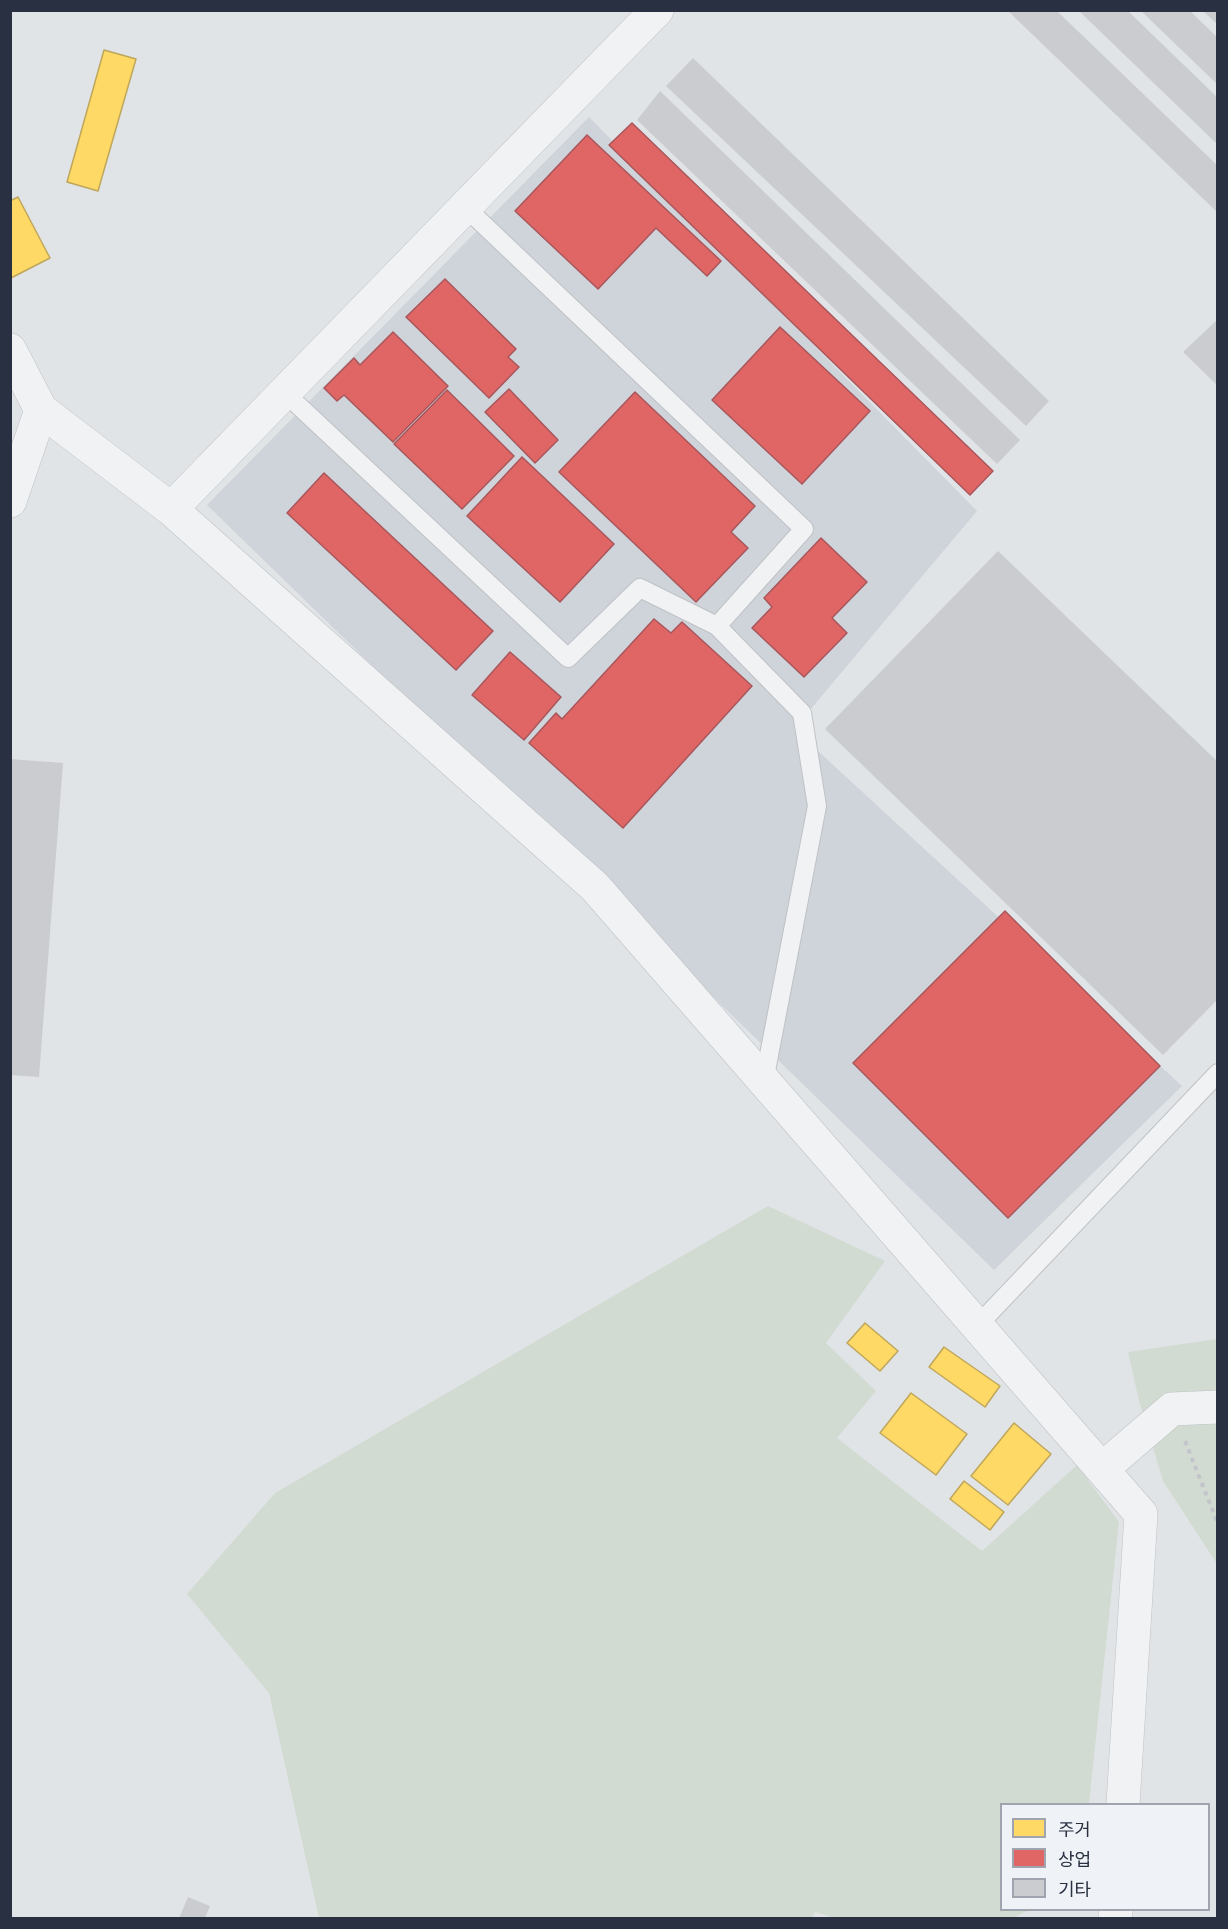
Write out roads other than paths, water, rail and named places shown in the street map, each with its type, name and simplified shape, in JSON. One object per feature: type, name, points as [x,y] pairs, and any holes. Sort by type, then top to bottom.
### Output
[{"type":"street","points":[[171,509],[657,10]]},
{"type":"street","points":[[10,350],[41,410],[171,509],[595,886],[1141,1514],[1123,1803]]},
{"type":"street","points":[[10,501],[41,410]]},
{"type":"street","points":[[1102,1469],[1172,1409],[1218,1407]]},
{"type":"lane","points":[[465,207],[804,529],[717,626]]},
{"type":"lane","points":[[285,393],[568,658],[640,588],[717,626],[802,713],[817,806],[764,1080]]},
{"type":"lane","points":[[977,1326],[1218,1073]]}]
